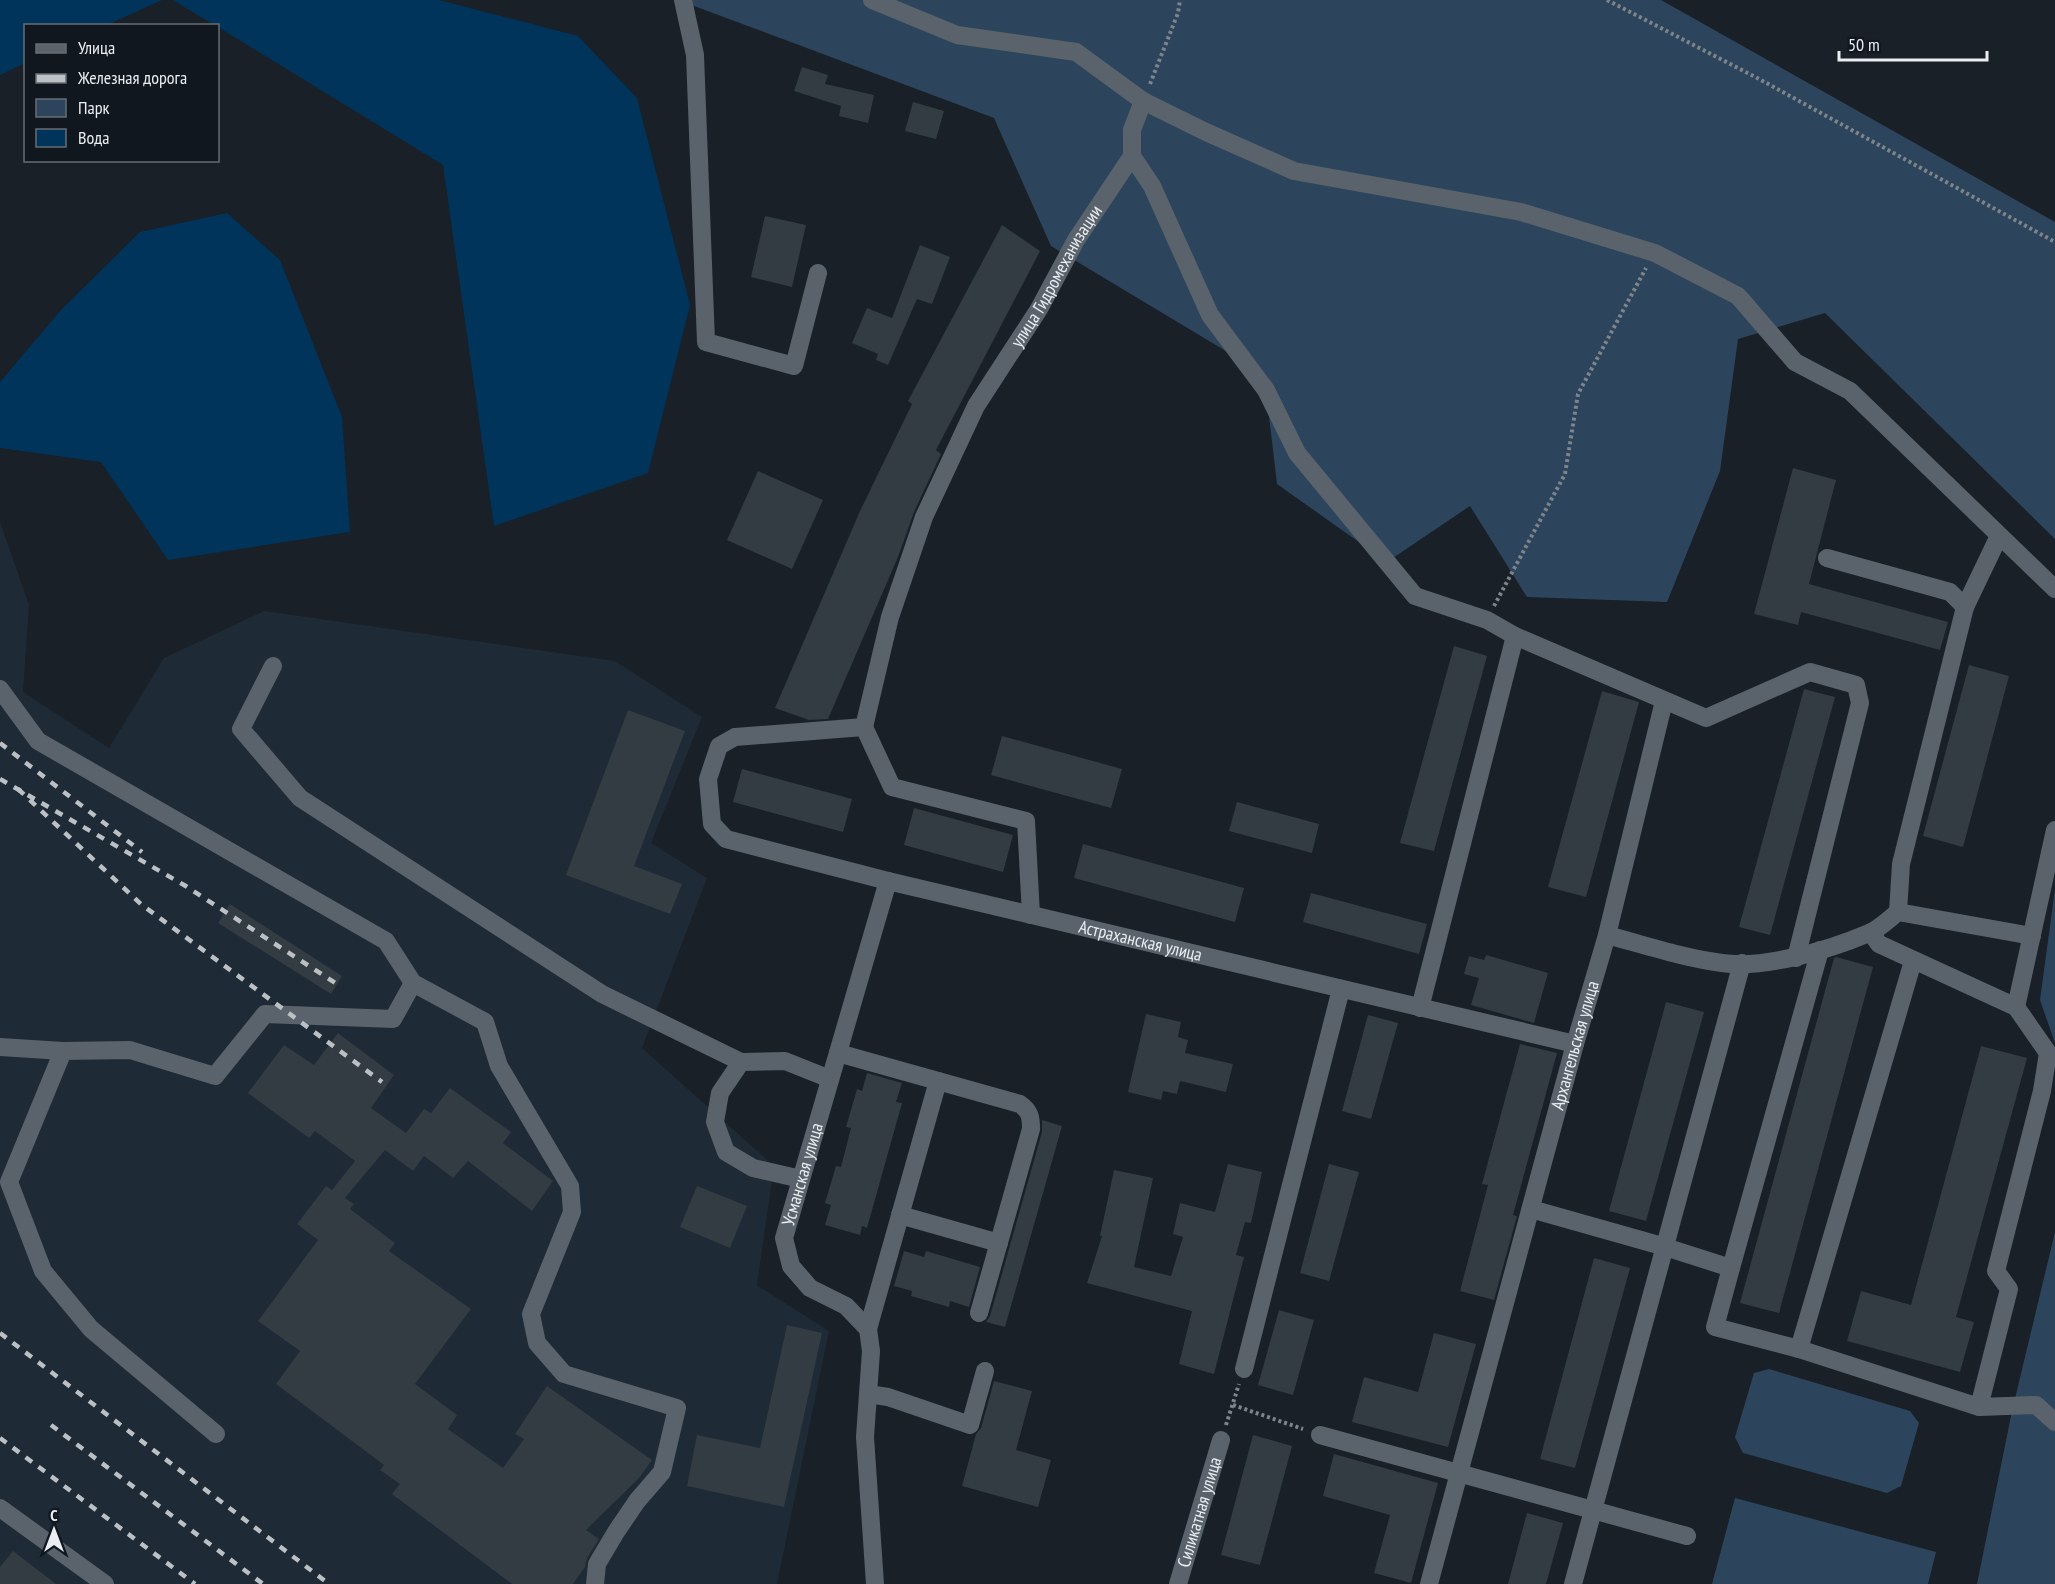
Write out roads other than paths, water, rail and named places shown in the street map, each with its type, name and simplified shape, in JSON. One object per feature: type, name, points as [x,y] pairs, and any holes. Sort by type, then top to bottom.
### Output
[{"type":"street","points":[[683,0],[695,55],[705,342],[794,366],[818,273]]},
{"type":"street","points":[[872,0],[957,35],[1076,52],[1143,101],[1294,171],[1521,212],[1655,253],[1738,296],[1795,362],[1850,391],[2055,589]]},
{"type":"street","points":[[1143,101],[1132,130],[1132,156],[1152,186],[1210,315],[1266,390],[1296,453],[1415,596],[1487,620],[1515,636],[1706,718],[1810,672],[1856,685],[1860,703],[1796,958]]},
{"type":"street","name":"улица Гидромеханизации","points":[[864,727],[890,617],[924,517],[976,406],[1039,309],[1076,240],[1132,156]]},
{"type":"street","points":[[1898,912],[1901,864],[1965,607],[1999,536]]},
{"type":"street","points":[[1827,558],[1950,592],[1965,607]]},
{"type":"street","points":[[1420,1008],[1515,636]]},
{"type":"street","points":[[273,666],[241,729],[300,798],[602,994],[741,1062],[784,1061],[830,1079]]},
{"type":"street","points":[[0,689],[38,741],[386,941],[413,983],[485,1022],[499,1066],[570,1186],[572,1212],[531,1314],[537,1343],[564,1374],[676,1408],[662,1472],[637,1501],[597,1564],[595,1584]]},
{"type":"street","name":"Архангельская улица","points":[[1429,1584],[1575,1044],[1607,934],[1664,701]]},
{"type":"street","points":[[864,727],[892,787],[1026,821],[1030,915]]},
{"type":"street","name":"Астраханская улица","points":[[864,727],[735,737],[719,746],[708,779],[712,824],[726,839],[888,881],[1575,1044]]},
{"type":"street","points":[[2016,1007],[2055,830]]},
{"type":"street","name":"Усманская улица","points":[[868,1329],[846,1306],[810,1288],[791,1266],[784,1238],[888,881]]},
{"type":"street","points":[[1607,934],[1683,956],[1724,964],[1796,958],[1871,933],[1898,912],[2032,936]]},
{"type":"street","points":[[1871,933],[1880,944],[1913,961],[2016,1007],[2048,1053],[2042,1091],[1996,1271],[2009,1289],[1979,1407]]},
{"type":"street","points":[[1820,950],[1715,1327],[1799,1349],[1979,1407],[2036,1405],[2055,1422]]},
{"type":"street","points":[[1799,1349],[1913,961]]},
{"type":"street","points":[[1573,1584],[1742,963]]},
{"type":"street","points":[[0,1047],[63,1051],[130,1050],[215,1076],[265,1014],[393,1018],[413,983]]},
{"type":"street","points":[[1244,1369],[1341,989]]},
{"type":"street","points":[[63,1051],[4,1178],[43,1271],[91,1329],[216,1434]]},
{"type":"street","points":[[838,1053],[1020,1104],[1028,1110],[1031,1129],[979,1313]]},
{"type":"street","points":[[741,1062],[720,1093],[715,1122],[726,1152],[753,1168],[801,1179]]},
{"type":"street","points":[[875,1584],[865,1437],[871,1351],[868,1329],[938,1081]]},
{"type":"street","points":[[1531,1209],[1665,1246],[1731,1268]]},
{"type":"street","points":[[900,1215],[999,1243]]},
{"type":"street","points":[[868,1394],[888,1397],[970,1425],[985,1371]]},
{"type":"street","points":[[1320,1436],[1687,1536]]},
{"type":"street","name":"Силикатная улица","points":[[1178,1584],[1221,1440]]},
{"type":"street","points":[[0,1508],[105,1584]]},
{"type":"water","points":[[0,0],[162,0],[109,24],[24,24],[24,63],[0,75]]},
{"type":"water","points":[[173,0],[439,0],[578,36],[637,98],[690,305],[648,473],[494,526],[443,165],[219,28],[219,24],[212,24]]},
{"type":"water","points":[[227,213],[280,260],[342,417],[350,532],[168,560],[101,462],[0,448],[0,382],[61,310],[140,232]]},
{"type":"railway","points":[[0,743],[142,852]]},
{"type":"railway","points":[[0,779],[184,885],[340,986]]},
{"type":"railway","points":[[18,789],[142,905],[382,1082]]},
{"type":"railway","points":[[0,1333],[329,1584]]},
{"type":"railway","points":[[51,1425],[263,1584]]},
{"type":"railway","points":[[0,1438],[195,1584]]}]
